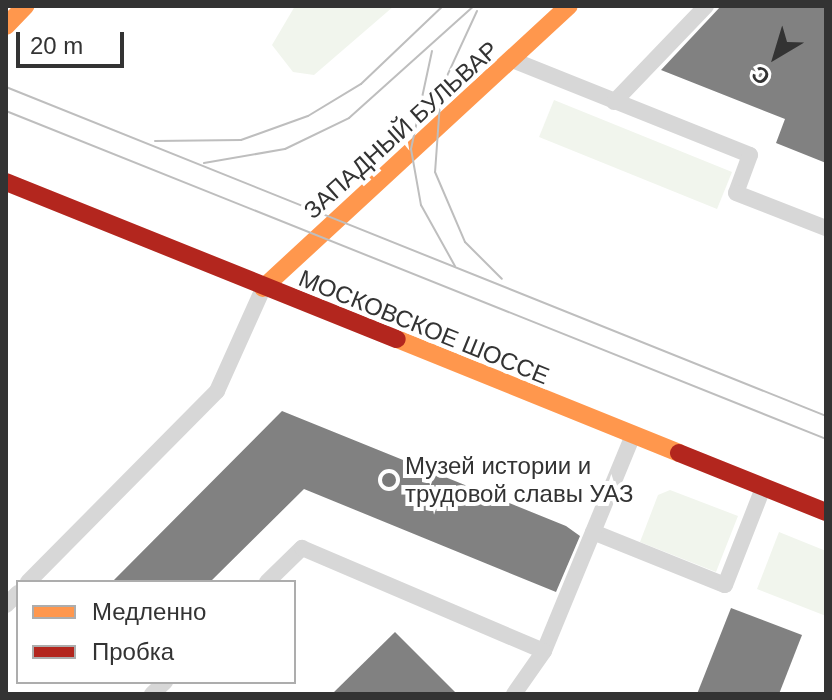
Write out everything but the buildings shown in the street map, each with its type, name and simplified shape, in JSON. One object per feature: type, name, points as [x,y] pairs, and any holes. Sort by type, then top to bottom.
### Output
[{"type":"main road","points":[[6,26],[25,6]]},
{"type":"main road","name":"ЗАПАДНЫЙ БУЛЬВАР","points":[[263,288],[514,60],[569,6]]},
{"type":"main road","name":"МОСКОВСКОЕ ШОССЕ","points":[[6,182],[826,512]]},
{"type":"lane","points":[[614,102],[706,6]]},
{"type":"lane","points":[[514,60],[750,155],[736,193],[826,228]]},
{"type":"lane","points":[[30,580],[217,391],[263,288]]},
{"type":"lane","points":[[514,694],[544,651],[632,436]]},
{"type":"lane","points":[[593,532],[725,585],[764,486]]},
{"type":"lane","points":[[269,580],[302,548],[544,651]]},
{"type":"shaded area","points":[[295,6],[394,6],[314,75],[293,72],[272,45]]},
{"type":"shaded area","points":[[554,100],[732,172],[717,209],[539,137]]},
{"type":"shaded area","points":[[670,490],[738,516],[716,572],[640,542],[658,495]]},
{"type":"shaded area","points":[[779,532],[826,551],[826,616],[757,589]]},
{"type":"tram line","points":[[155,141],[241,140],[308,116],[361,84],[443,6]]},
{"type":"tram line","points":[[204,163],[285,149],[349,118],[474,6]]},
{"type":"tram line","points":[[477,11],[441,89],[435,172],[465,242],[502,279]]},
{"type":"tram line","points":[[432,51],[411,149],[421,205],[455,266]]},
{"type":"tram line","points":[[6,87],[826,416]]},
{"type":"tram line","points":[[6,111],[826,439]]},
{"type":"traffic: slow","points":[[6,26],[25,6]]},
{"type":"traffic: slow","points":[[263,288],[569,6]]},
{"type":"traffic: slow","points":[[397,339],[679,453]]},
{"type":"traffic: jam","points":[[6,182],[397,339]]},
{"type":"traffic: jam","points":[[679,453],[826,512]]},
{"type":"place","name":"Музей истории и трудовой славы УАЗ","points":[[389,480]]}]
